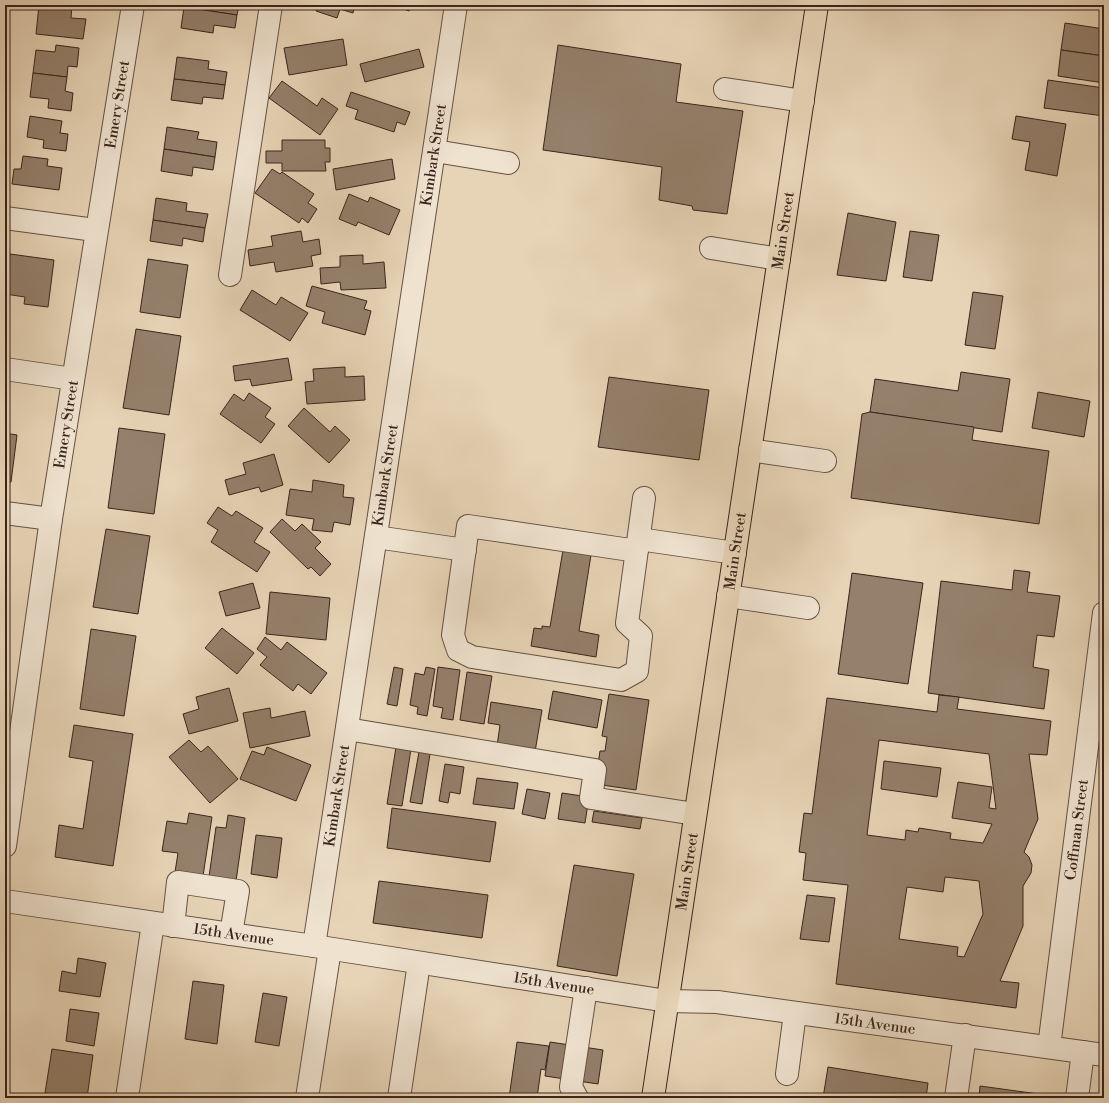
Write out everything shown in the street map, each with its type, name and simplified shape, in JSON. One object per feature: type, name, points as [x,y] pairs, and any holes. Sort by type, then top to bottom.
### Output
[{"type":"highway","name":"Main Street","points":[[653,1098],[817,5]]},
{"type":"street","name":"Emery Street","points":[[5,846],[10,776],[133,5]]},
{"type":"street","points":[[230,274],[271,5]]},
{"type":"street","name":"Kimbark Street","points":[[307,1098],[322,947],[347,729],[456,5]]},
{"type":"street","points":[[725,89],[803,101]]},
{"type":"street","points":[[435,151],[508,163]]},
{"type":"street","points":[[5,218],[96,230]]},
{"type":"street","points":[[711,248],[779,258]]},
{"type":"street","points":[[5,369],[73,379]]},
{"type":"street","points":[[750,450],[825,460]]},
{"type":"street","points":[[644,498],[638,545],[627,624],[642,636],[637,671],[621,680],[472,658],[458,650],[453,635],[468,526],[638,545],[735,553]]},
{"type":"street","points":[[5,513],[51,519]]},
{"type":"street","points":[[376,537],[465,550]]},
{"type":"street","points":[[728,596],[808,608]]},
{"type":"street","name":"Coffman Street","points":[[1049,1047],[1104,613]]},
{"type":"street","points":[[347,729],[595,770],[591,798],[695,814]]},
{"type":"street","points":[[127,1098],[163,924],[178,882],[238,891],[231,934]]},
{"type":"street","name":"15th Avenue","points":[[5,901],[322,947],[667,1001],[717,1002],[1094,1053]]},
{"type":"street","points":[[399,1098],[419,963]]},
{"type":"street","points":[[577,1098],[571,1087],[586,988]]},
{"type":"street","points":[[787,1074],[795,1013]]},
{"type":"street","points":[[956,1098],[965,1035]]},
{"type":"street","points":[[1077,1098],[1094,1053]]},
{"type":"building","points":[[39,5],[72,5],[71,18],[86,19],[83,39],[36,34]]},
{"type":"building","points":[[185,5],[239,5],[237,15],[184,7]]},
{"type":"building","points":[[318,5],[355,5],[353,13],[340,9],[337,18],[316,11]]},
{"type":"building","points":[[394,5],[412,5],[409,11]]},
{"type":"building","points":[[184,7],[237,15],[235,28],[214,25],[213,33],[181,28]]},
{"type":"building","points":[[1065,23],[1104,29],[1104,56],[1061,50]]},
{"type":"building","points":[[343,39],[347,65],[289,75],[284,48]]},
{"type":"building","points":[[56,45],[79,48],[77,67],[68,66],[67,77],[33,73],[36,50],[55,52]]},
{"type":"building","points":[[558,45],[681,64],[676,102],[743,111],[727,214],[693,210],[692,206],[659,200],[662,167],[543,150]]},
{"type":"building","points":[[419,49],[424,67],[365,82],[360,64]]},
{"type":"building","points":[[1061,50],[1104,56],[1104,83],[1058,76]]},
{"type":"building","points":[[177,57],[209,61],[208,69],[227,72],[225,85],[174,79]]},
{"type":"building","points":[[33,73],[67,77],[65,91],[73,93],[71,111],[48,108],[49,99],[30,97]]},
{"type":"building","points":[[174,79],[225,85],[223,99],[203,97],[202,104],[171,100]]},
{"type":"building","points":[[1048,80],[1104,88],[1104,116],[1044,108]]},
{"type":"building","points":[[282,81],[317,106],[322,98],[338,109],[320,135],[269,98]]},
{"type":"building","points":[[351,92],[410,112],[405,125],[397,122],[394,132],[355,119],[358,110],[346,106]]},
{"type":"building","points":[[30,116],[62,121],[60,133],[68,134],[66,151],[43,148],[44,140],[27,137]]},
{"type":"building","points":[[1016,116],[1066,124],[1057,176],[1025,170],[1030,142],[1012,139]]},
{"type":"building","points":[[167,127],[199,132],[197,139],[217,142],[215,157],[164,149]]},
{"type":"building","points":[[282,140],[325,140],[325,148],[330,148],[330,162],[325,162],[326,171],[282,171],[282,163],[266,163],[266,151],[282,151]]},
{"type":"building","points":[[164,149],[215,157],[213,170],[193,167],[192,176],[161,171]]},
{"type":"building","points":[[23,156],[48,159],[47,166],[62,168],[59,190],[12,184],[14,169],[21,169]]},
{"type":"building","points":[[392,159],[395,179],[336,190],[333,169]]},
{"type":"building","points":[[272,169],[280,174],[282,172],[314,194],[308,203],[317,209],[308,223],[302,218],[299,223],[255,193]]},
{"type":"building","points":[[349,194],[368,202],[370,197],[400,210],[389,235],[358,222],[356,226],[339,219]]},
{"type":"building","points":[[156,198],[187,203],[186,211],[208,214],[205,228],[153,220]]},
{"type":"building","points":[[848,213],[896,222],[886,281],[837,275]]},
{"type":"building","points":[[153,220],[205,228],[203,242],[183,238],[182,246],[150,241]]},
{"type":"building","points":[[301,231],[303,242],[319,239],[321,254],[311,256],[313,266],[276,272],[274,262],[250,266],[248,250],[273,246],[271,236]]},
{"type":"building","points":[[910,231],[939,235],[932,281],[903,277]]},
{"type":"building","points":[[10,254],[54,260],[48,307],[24,304],[25,297],[5,294]]},
{"type":"building","points":[[363,255],[363,264],[384,262],[386,288],[341,290],[340,282],[321,284],[320,268],[340,267],[340,256]]},
{"type":"building","points":[[148,259],[188,265],[180,318],[140,312]]},
{"type":"building","points":[[312,286],[367,301],[364,309],[371,311],[365,335],[322,323],[325,312],[306,306]]},
{"type":"building","points":[[252,290],[276,305],[281,297],[308,313],[290,341],[240,310]]},
{"type":"building","points":[[973,292],[1003,296],[995,349],[965,345]]},
{"type":"building","points":[[136,329],[181,336],[169,415],[123,408]]},
{"type":"building","points":[[288,358],[292,380],[252,386],[250,379],[235,381],[233,366]]},
{"type":"building","points":[[345,367],[345,377],[364,376],[365,400],[307,404],[305,382],[314,381],[313,369]]},
{"type":"building","points":[[961,372],[1010,379],[1002,432],[870,412],[875,379],[958,391]]},
{"type":"building","points":[[609,377],[709,390],[699,460],[598,447]]},
{"type":"building","points":[[1038,392],[1090,401],[1084,437],[1032,428]]},
{"type":"building","points":[[249,393],[271,408],[265,417],[275,424],[261,443],[220,414],[234,394],[244,401]]},
{"type":"building","points":[[304,408],[330,432],[335,426],[350,440],[329,463],[288,426]]},
{"type":"building","points":[[870,412],[974,427],[972,440],[1049,451],[1039,524],[851,498],[862,414]]},
{"type":"building","points":[[119,428],[165,434],[154,514],[108,508]]},
{"type":"building","points":[[5,433],[17,435],[11,482],[5,482]]},
{"type":"building","points":[[274,454],[283,485],[261,492],[259,487],[229,495],[225,480],[246,474],[243,463]]},
{"type":"building","points":[[313,480],[344,485],[343,497],[354,498],[350,525],[334,522],[332,532],[312,530],[314,519],[286,515],[290,489],[312,492]]},
{"type":"building","points":[[218,507],[232,516],[236,511],[263,528],[254,542],[270,552],[257,572],[211,542],[218,530],[207,523]]},
{"type":"building","points":[[282,519],[295,531],[302,524],[321,542],[315,548],[331,564],[320,576],[311,567],[308,569],[270,532]]},
{"type":"building","points":[[106,529],[150,536],[138,614],[93,607]]},
{"type":"building","points":[[563,550],[591,555],[579,631],[599,635],[596,657],[531,646],[534,628],[542,629],[542,626],[550,627]]},
{"type":"building","points":[[1014,570],[1030,572],[1027,592],[1060,596],[1054,637],[1037,635],[1033,667],[1049,670],[1044,709],[928,693],[941,581],[1012,590]]},
{"type":"building","points":[[852,573],[923,583],[908,684],[838,674]]},
{"type":"building","points":[[253,583],[260,608],[226,616],[219,592]]},
{"type":"building","points":[[270,592],[330,598],[326,640],[266,634]]},
{"type":"building","points":[[222,628],[254,653],[237,674],[205,648]]},
{"type":"building","points":[[91,629],[136,636],[124,716],[80,709]]},
{"type":"building","points":[[265,637],[281,650],[287,642],[327,673],[311,694],[298,684],[293,691],[260,665],[267,657],[257,649]]},
{"type":"building","points":[[394,667],[403,669],[397,706],[387,704]]},
{"type":"building","points":[[426,667],[435,669],[427,716],[417,714],[418,707],[410,705],[415,673],[424,675]]},
{"type":"building","points":[[438,667],[460,670],[453,720],[441,718],[443,708],[433,706]]},
{"type":"building","points":[[467,672],[492,676],[484,724],[460,720]]},
{"type":"building","points":[[229,688],[238,721],[189,734],[183,714],[199,709],[196,697]]},
{"type":"building","points":[[553,691],[602,700],[597,728],[548,719]]},
{"type":"building","points":[[609,694],[649,700],[636,790],[595,784],[600,751],[605,751],[607,737],[602,736]]},
{"type":"building","points":[[939,695],[959,697],[957,709],[1051,721],[1047,755],[1029,754],[1038,819],[1024,852],[1029,857],[1032,865],[1031,873],[1023,886],[1023,926],[1000,981],[1019,983],[1016,1008],[836,984],[848,885],[803,880],[806,853],[799,852],[804,813],[812,814],[827,698],[937,712]],"holes":[[[879,740],[989,754],[996,809],[989,808],[992,787],[958,782],[952,818],[992,824],[983,843],[950,839],[951,833],[919,828],[918,832],[906,830],[905,840],[867,835]],[[945,877],[979,881],[983,914],[964,957],[957,956],[958,947],[899,939],[907,887],[943,892]]]},
{"type":"building","points":[[491,702],[542,710],[535,752],[497,746],[500,725],[488,723]]},
{"type":"building","points":[[270,708],[271,718],[305,711],[310,736],[250,748],[243,713]]},
{"type":"building","points":[[74,725],[133,734],[113,866],[55,857],[59,825],[83,829],[93,761],[69,757]]},
{"type":"building","points":[[189,740],[201,752],[208,746],[238,779],[210,803],[169,757]]},
{"type":"building","points":[[267,747],[311,765],[296,801],[240,779],[252,751],[264,755]]},
{"type":"building","points":[[396,747],[411,749],[402,806],[387,804]]},
{"type":"building","points":[[419,752],[430,754],[422,804],[410,802]]},
{"type":"building","points":[[884,761],[941,768],[937,797],[881,789]]},
{"type":"building","points":[[445,764],[464,767],[460,794],[450,792],[448,803],[439,801]]},
{"type":"building","points":[[477,778],[518,783],[514,809],[473,804]]},
{"type":"building","points":[[527,789],[550,793],[545,819],[522,814]]},
{"type":"building","points":[[562,793],[589,797],[585,823],[558,819]]},
{"type":"building","points":[[392,808],[496,822],[490,862],[387,848]]},
{"type":"building","points":[[594,811],[642,818],[640,829],[592,822]]},
{"type":"building","points":[[189,813],[212,817],[203,876],[175,872],[178,853],[162,851],[167,821],[187,824]]},
{"type":"building","points":[[228,815],[245,818],[236,881],[209,877],[216,827],[226,828]]},
{"type":"building","points":[[256,835],[282,838],[277,878],[251,874]]},
{"type":"building","points":[[574,865],[634,874],[617,976],[557,966]]},
{"type":"building","points":[[379,881],[488,895],[482,938],[373,923]]},
{"type":"building","points":[[807,895],[835,898],[829,942],[800,939]]},
{"type":"building","points":[[78,958],[106,963],[100,997],[59,991],[62,971],[76,974]]},
{"type":"building","points":[[193,981],[224,985],[217,1044],[185,1039]]},
{"type":"building","points":[[263,993],[287,997],[279,1046],[255,1042]]},
{"type":"building","points":[[70,1009],[99,1013],[94,1046],[66,1041]]},
{"type":"building","points":[[517,1042],[549,1046],[545,1070],[541,1069],[537,1098],[509,1098]]},
{"type":"building","points":[[550,1042],[603,1050],[598,1084],[545,1076]]},
{"type":"building","points":[[52,1049],[93,1055],[87,1098],[45,1093]]},
{"type":"building","points":[[828,1067],[928,1083],[926,1098],[823,1098]]},
{"type":"building","points":[[980,1086],[1046,1095],[1045,1098],[979,1098]]}]
